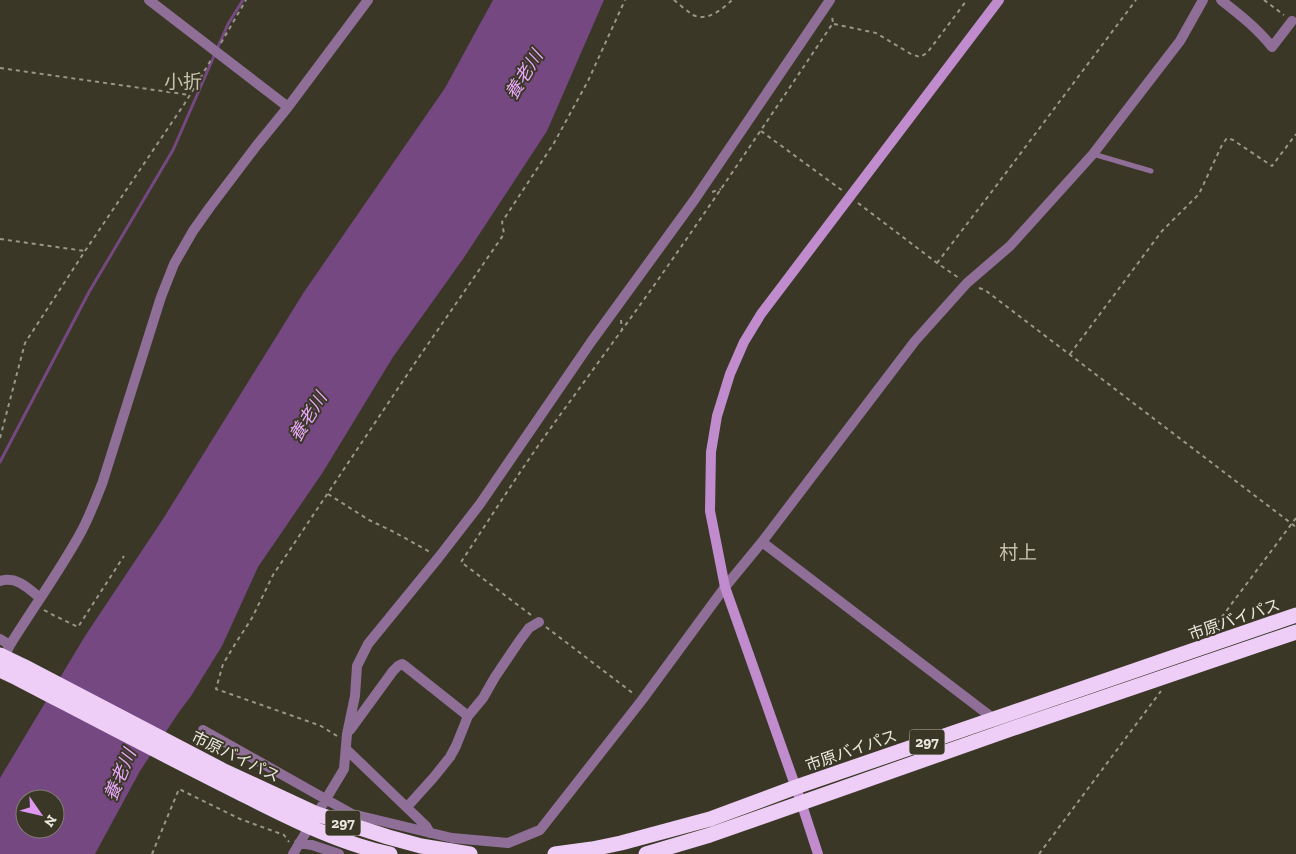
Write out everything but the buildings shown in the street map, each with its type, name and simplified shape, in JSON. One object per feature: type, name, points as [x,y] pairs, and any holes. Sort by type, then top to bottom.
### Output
[{"type":"highway","name":"市原バイパス","points":[[555,854],[592,850],[710,819],[796,787],[1296,615]]},
{"type":"highway","name":"市原バイパス","points":[[646,854],[710,835],[1164,676],[1296,632]]},
{"type":"highway","name":"市原バイパス","points":[[4,657],[20,672],[219,775],[313,821],[348,842],[390,854]]},
{"type":"highway","name":"市原バイパス","points":[[313,821],[420,846],[470,854]]},
{"type":"street","points":[[149,0],[288,107]]},
{"type":"street","points":[[4,657],[91,512],[102,484],[161,297],[174,264],[210,207],[368,0]]},
{"type":"street","points":[[296,849],[344,769],[357,666],[368,644],[480,504],[591,342],[695,198],[830,0]]},
{"type":"street","points":[[818,854],[726,587],[710,511],[711,452],[717,416],[730,374],[744,342],[761,314],[999,0]]},
{"type":"street","points":[[203,730],[352,814],[452,838],[508,843],[540,830],[642,700],[726,587],[915,341],[967,283],[1010,246],[1092,154],[1180,42],[1203,0]]},
{"type":"street","points":[[1221,0],[1256,29],[1272,47],[1292,21]]},
{"type":"street","points":[[762,542],[994,719]]},
{"type":"street","points":[[0,581],[12,579],[24,585],[38,601]]},
{"type":"street","points":[[407,807],[450,758],[468,716],[483,698],[495,677],[529,628],[539,622]]},
{"type":"street","points":[[0,639],[4,657]]},
{"type":"street","points":[[346,742],[393,671],[402,664],[468,716]]},
{"type":"street","points":[[346,742],[426,826],[430,833]]},
{"type":"street","points":[[296,849],[312,845],[340,854]]},
{"type":"lane","points":[[1092,154],[1151,171]]},
{"type":"path","points":[[0,438],[25,343],[190,95],[246,0]]},
{"type":"path","points":[[346,742],[322,726],[216,689],[223,664],[252,618],[273,575],[504,234],[502,222],[554,143],[588,81],[625,0]]},
{"type":"path","points":[[674,0],[695,16],[710,16],[732,0]]},
{"type":"path","points":[[833,24],[876,33],[911,54],[920,57],[927,53],[966,0]]},
{"type":"path","points":[[937,263],[1136,0]]},
{"type":"path","points":[[1264,0],[1292,21]]},
{"type":"path","points":[[642,700],[461,562],[544,438],[671,262],[761,131],[833,24],[832,16]]},
{"type":"path","points":[[0,68],[190,95]]},
{"type":"path","points":[[761,131],[937,263],[967,283],[985,290],[1296,527]]},
{"type":"path","points":[[1070,354],[1162,231],[1199,194],[1227,138],[1272,166],[1296,134]]},
{"type":"path","points":[[0,239],[85,251]]},
{"type":"path","points":[[328,494],[369,520],[439,557]]},
{"type":"path","points":[[1209,646],[1208,636],[1214,627],[1296,518]]},
{"type":"path","points":[[38,601],[53,615],[78,627],[124,556]]},
{"type":"path","points":[[1039,854],[1162,690],[1164,676]]},
{"type":"path","points":[[152,854],[179,789],[240,819],[284,835],[296,849]]},
{"type":"water","name":"養老川","points":[[493,0],[604,0],[547,131],[463,259],[393,357],[323,472],[258,567],[222,646],[191,696],[140,771],[95,854],[0,854],[0,778],[85,636],[163,519],[304,292],[445,88]]},
{"type":"waterway","points":[[0,462],[89,292],[173,150],[228,24],[243,0]]},
{"type":"district","name":"小折","points":[[183,81]]},
{"type":"district","name":"村上","points":[[1018,552]]}]
